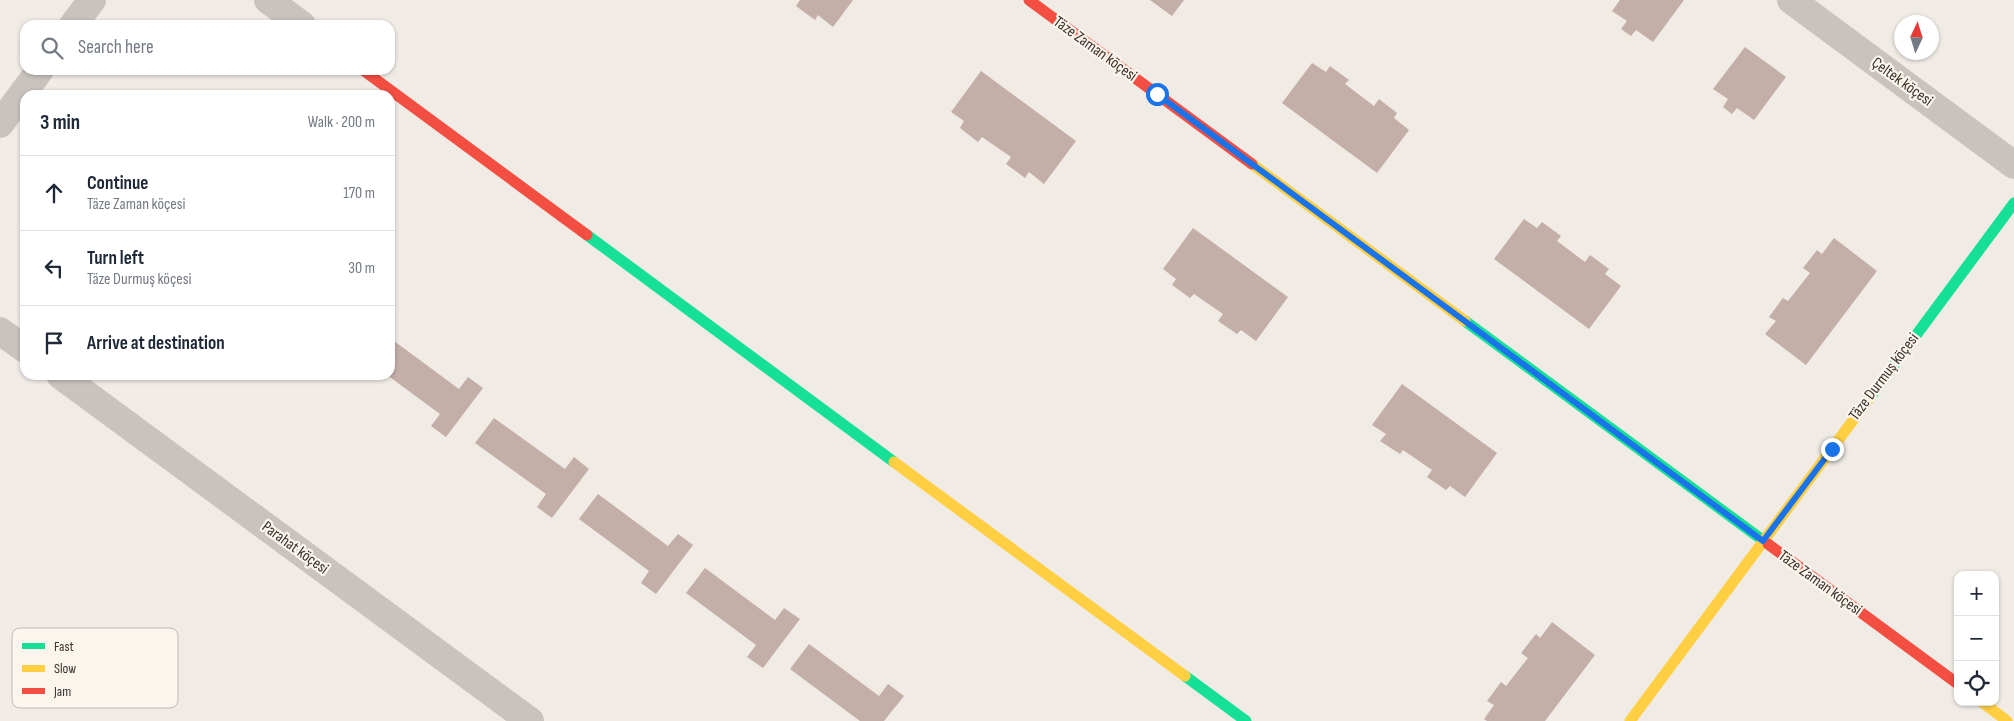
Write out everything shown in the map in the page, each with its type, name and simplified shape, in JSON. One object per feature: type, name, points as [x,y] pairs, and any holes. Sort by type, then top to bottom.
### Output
[{"type":"street","points":[[77,20],[92,0]]},
{"type":"street","points":[[268,0],[295,20]]},
{"type":"street","name":"Täze Zaman köçesi","points":[[1029,0],[1954,681]]},
{"type":"street","name":"Çeltek köçesi","points":[[1791,0],[2014,165]]},
{"type":"street","points":[[25,90],[36,75]]},
{"type":"street","points":[[370,75],[390,90]]},
{"type":"street","points":[[395,94],[1246,721]]},
{"type":"street","points":[[0,124],[20,97]]},
{"type":"street","name":"Täze Durmuş köçesi","points":[[1630,721],[2014,202]]},
{"type":"street","points":[[0,331],[20,345]]},
{"type":"street","name":"Parahat köçesi","points":[[67,380],[530,721]]},
{"type":"street","points":[[1987,706],[2007,721]]},
{"type":"building","points":[[800,0],[853,0],[833,27],[818,15],[815,20],[796,6]]},
{"type":"building","points":[[1150,0],[1184,0],[1172,16]]},
{"type":"building","points":[[1620,0],[1684,0],[1653,42],[1636,30],[1631,36],[1621,29],[1627,21],[1612,11]]},
{"type":"building","points":[[1745,47],[1786,77],[1754,120],[1737,108],[1732,114],[1723,107],[1728,99],[1713,89]]},
{"type":"building","points":[[1312,63],[1326,72],[1330,66],[1349,80],[1345,84],[1374,106],[1379,99],[1397,113],[1394,118],[1409,130],[1377,173],[1282,103]]},
{"type":"building","points":[[981,71],[1076,141],[1044,184],[1029,172],[1025,178],[1006,164],[1011,157],[982,137],[978,142],[960,128],[964,121],[951,112]]},
{"type":"building","points":[[1524,219],[1537,228],[1542,222],[1561,236],[1557,241],[1585,262],[1590,255],[1609,269],[1605,274],[1621,286],[1589,329],[1494,259]]},
{"type":"building","points":[[1193,228],[1288,297],[1256,341],[1241,330],[1237,334],[1218,321],[1223,314],[1194,294],[1190,298],[1172,285],[1176,279],[1163,269]]},
{"type":"building","points":[[1834,238],[1877,271],[1806,365],[1765,334],[1776,321],[1769,317],[1783,298],[1788,301],[1810,273],[1803,268],[1817,250],[1822,254]]},
{"type":"building","points":[[395,342],[459,389],[468,377],[483,388],[446,437],[431,426],[440,414],[394,380]]},
{"type":"building","points":[[1402,384],[1497,453],[1465,497],[1450,486],[1446,490],[1427,477],[1432,470],[1403,450],[1400,454],[1380,441],[1386,434],[1372,425]]},
{"type":"building","points":[[494,418],[565,469],[574,457],[589,469],[552,518],[537,507],[546,494],[475,443]]},
{"type":"building","points":[[598,494],[668,546],[678,534],[693,545],[656,594],[641,583],[649,571],[579,519]]},
{"type":"building","points":[[705,568],[775,620],[784,608],[800,619],[763,668],[747,657],[756,645],[686,593]]},
{"type":"building","points":[[1552,622],[1595,655],[1545,721],[1487,721],[1484,719],[1494,705],[1487,701],[1501,682],[1506,686],[1528,658],[1521,653],[1536,634],[1540,638]]},
{"type":"building","points":[[809,644],[879,696],[888,684],[904,696],[884,721],[860,721],[790,669]]},
{"type":"traffic: fast","points":[[1871,396],[2014,203]]},
{"type":"traffic: fast","points":[[587,235],[894,462]]},
{"type":"traffic: fast","points":[[1465,321],[1768,544]]},
{"type":"traffic: fast","points":[[1185,676],[1246,721]]},
{"type":"traffic: slow","points":[[1252,164],[1465,321]]},
{"type":"traffic: slow","points":[[1630,721],[1871,396]]},
{"type":"traffic: slow","points":[[894,462],[1185,676]]},
{"type":"traffic: slow","points":[[1987,706],[2007,721]]},
{"type":"traffic: jam","points":[[1029,0],[1252,164]]},
{"type":"traffic: jam","points":[[370,75],[390,90]]},
{"type":"traffic: jam","points":[[395,94],[587,235]]},
{"type":"traffic: jam","points":[[1768,544],[1954,681]]},
{"type":"route","points":[[1157,94],[1763,541],[1832,449]]}]
